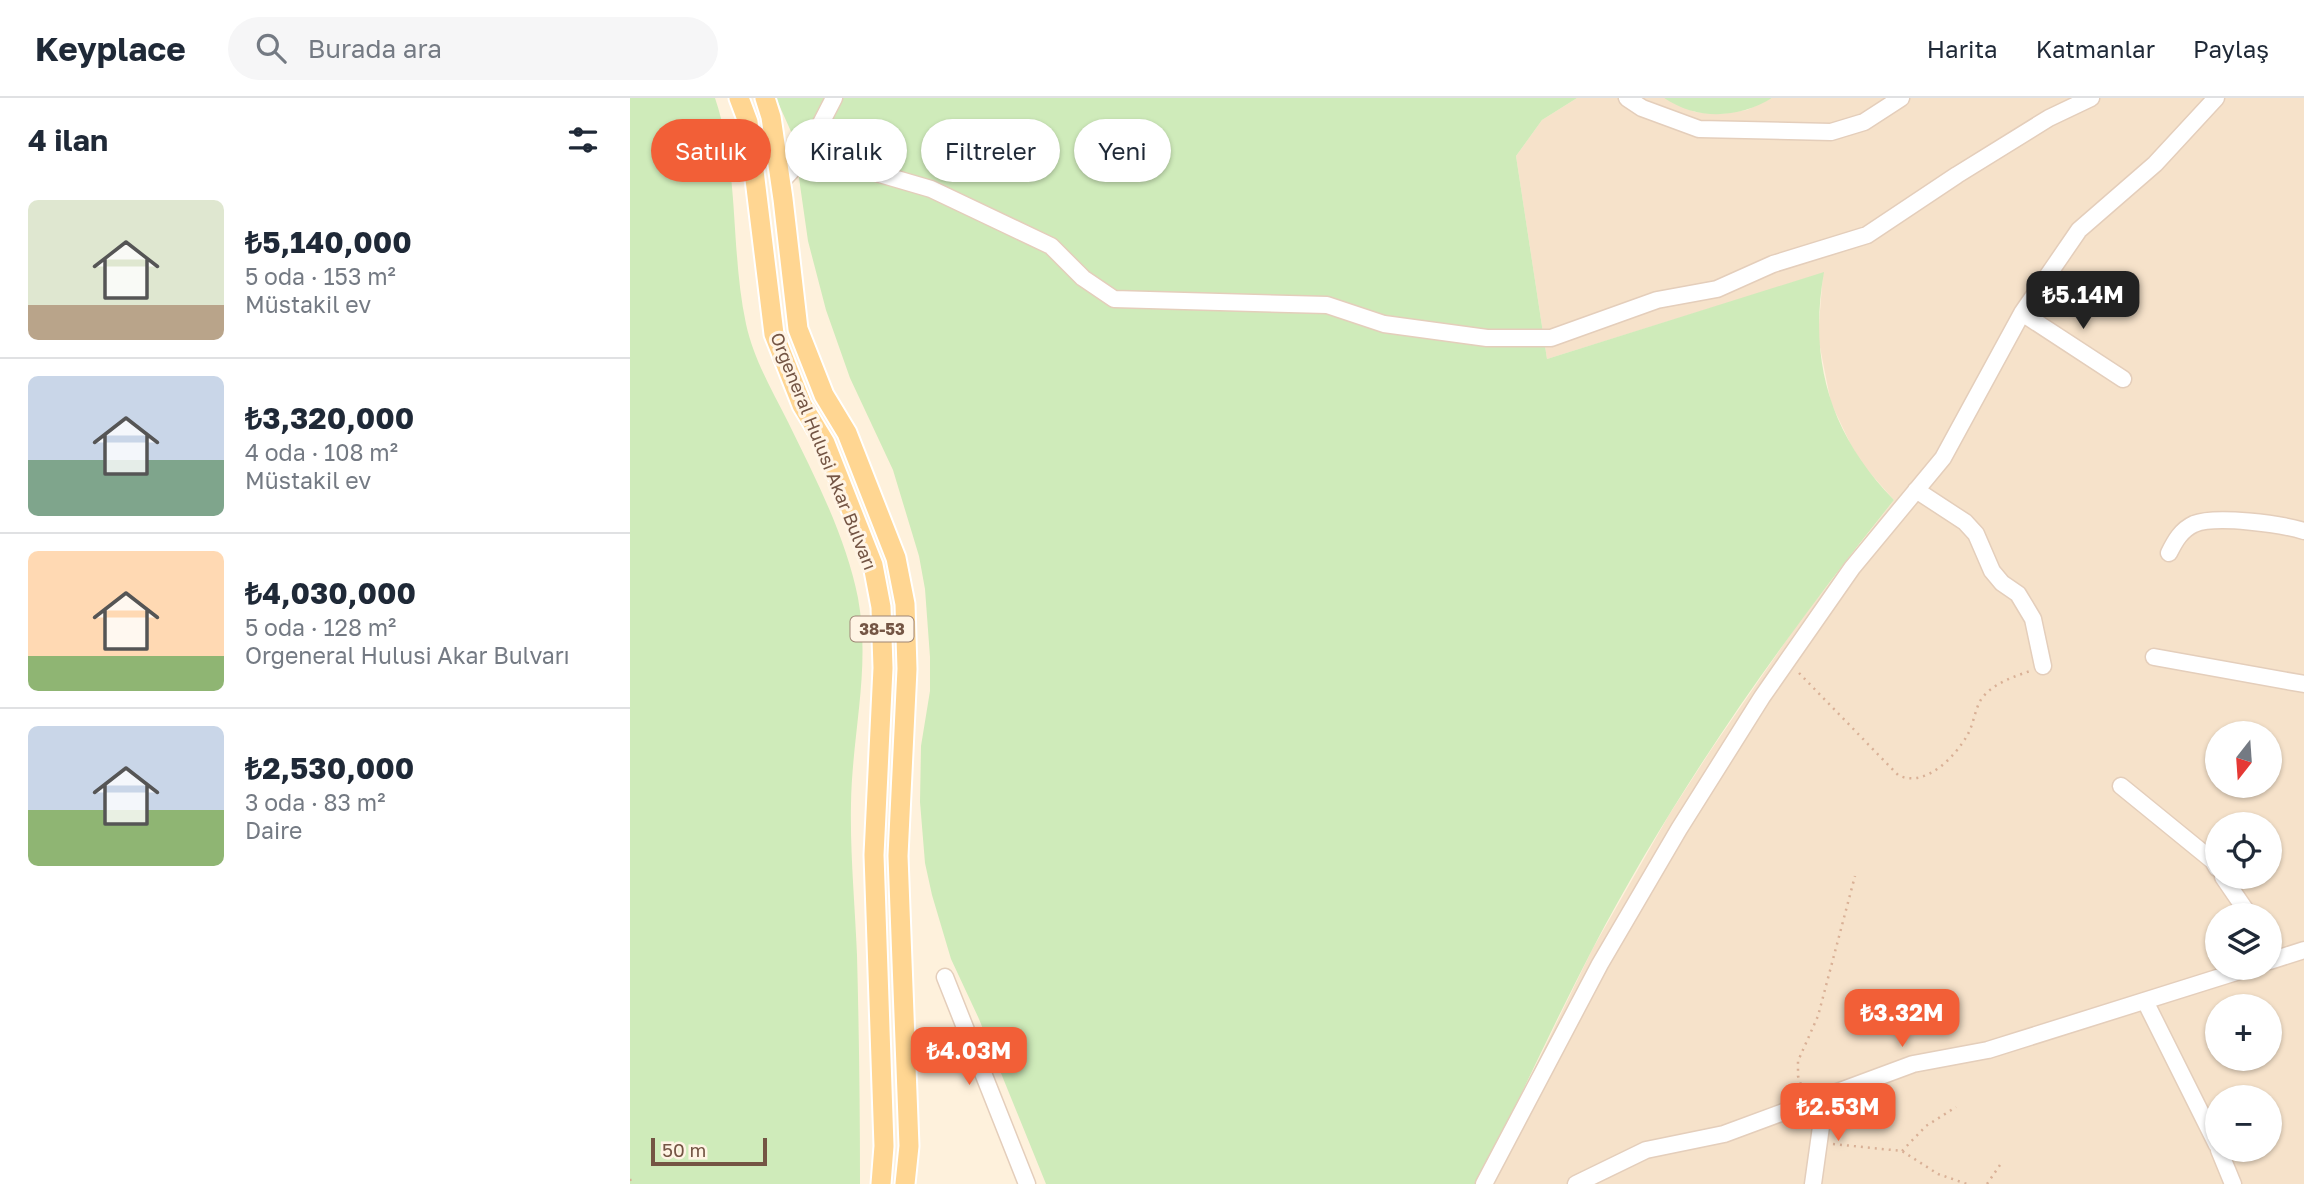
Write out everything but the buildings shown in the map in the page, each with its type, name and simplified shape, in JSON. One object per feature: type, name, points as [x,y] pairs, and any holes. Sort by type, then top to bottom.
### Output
[{"type":"main road","name":"Orgeneral Hulusi Akar Bulvarı","points":[[739,98],[748,122],[775,334],[802,405],[825,443],[873,565],[881,607],[883,668],[874,855],[884,1146],[881,1184]]},
{"type":"main road","name":"Orgeneral Hulusi Akar Bulvarı","points":[[765,98],[771,117],[798,329],[824,395],[847,433],[896,558],[905,604],[907,669],[898,856],[909,1146],[905,1184]]},
{"type":"street","points":[[823,119],[834,98]]},
{"type":"street","points":[[1627,98],[1642,108],[1699,129],[1831,132],[1864,122],[1885,103],[1901,98]]},
{"type":"street","points":[[907,182],[931,189],[1051,246],[1083,278],[1114,299],[1327,306],[1384,324],[1487,338],[1551,338],[1657,300],[1717,289],[1773,264],[1867,235],[2049,118],[2091,98]]},
{"type":"street","points":[[1484,1184],[1600,964],[1679,829],[1787,661],[1852,568],[1943,458],[2022,313],[2079,230],[2155,164],[2216,98]]},
{"type":"street","points":[[780,182],[785,177]]},
{"type":"street","points":[[2022,313],[2123,379]]},
{"type":"street","points":[[1916,490],[1965,522],[1976,534],[1992,571],[2002,583],[2018,594],[2033,619],[2043,666]]},
{"type":"street","points":[[2169,553],[2183,531],[2206,521],[2280,524],[2304,531]]},
{"type":"street","points":[[2154,657],[2304,684]]},
{"type":"street","points":[[2121,786],[2205,854]]},
{"type":"street","points":[[2282,954],[2304,950]]},
{"type":"street","points":[[945,977],[1027,1184]]},
{"type":"street","points":[[1576,1184],[1646,1150],[1724,1134],[1913,1064],[1988,1050],[2211,980]]},
{"type":"street","points":[[2145,1001],[2205,1121]]},
{"type":"street","points":[[1813,1184],[1819,1142],[1818,1101]]},
{"type":"street","points":[[2224,1162],[2232,1184]]},
{"type":"path","points":[[1787,661],[1898,775],[1912,780],[1926,775],[1950,758],[1968,735],[1981,699],[2003,681],[2043,666]]},
{"type":"path","points":[[1818,1101],[1800,1086],[1798,1060],[1818,1016],[1855,876]]},
{"type":"path","points":[[1902,1151],[1926,1126],[1956,1107]]},
{"type":"path","points":[[1819,1142],[1902,1151],[1938,1174],[1967,1184]]},
{"type":"path","points":[[1987,1184],[2000,1165]]},
{"type":"path","points":[[630,1179],[632,1184]]},
{"type":"shaded area","points":[[1577,98],[1664,98],[1695,112],[1721,114],[1747,110],[1772,98],[2304,98],[2304,1184],[1478,1184],[1592,950],[1669,815],[1799,622],[1894,500],[1863,465],[1831,403],[1818,337],[1823,273],[1547,359],[1516,156],[1542,120]]},
{"type":"green space","points":[[630,98],[715,98],[721,119],[651,119],[651,182],[732,182],[741,296],[749,337],[829,508],[846,552],[858,598],[863,650],[852,778],[851,823],[857,955],[860,1184],[630,1184]]},
{"type":"green space","points":[[776,98],[1577,98],[1542,120],[1516,156],[1547,359],[1824,272],[1819,336],[1829,395],[1854,450],[1894,500],[1811,607],[1732,717],[1659,832],[1592,950],[1478,1184],[1046,1184],[979,1019],[951,959],[932,895],[925,863],[920,802],[921,746],[930,691],[930,657],[925,589],[919,556],[893,470],[850,378],[826,310],[808,241],[800,182],[907,182],[907,119],[785,119]]},
{"type":"green space","points":[[1664,98],[1772,98],[1745,110],[1718,114],[1690,110]]}]
